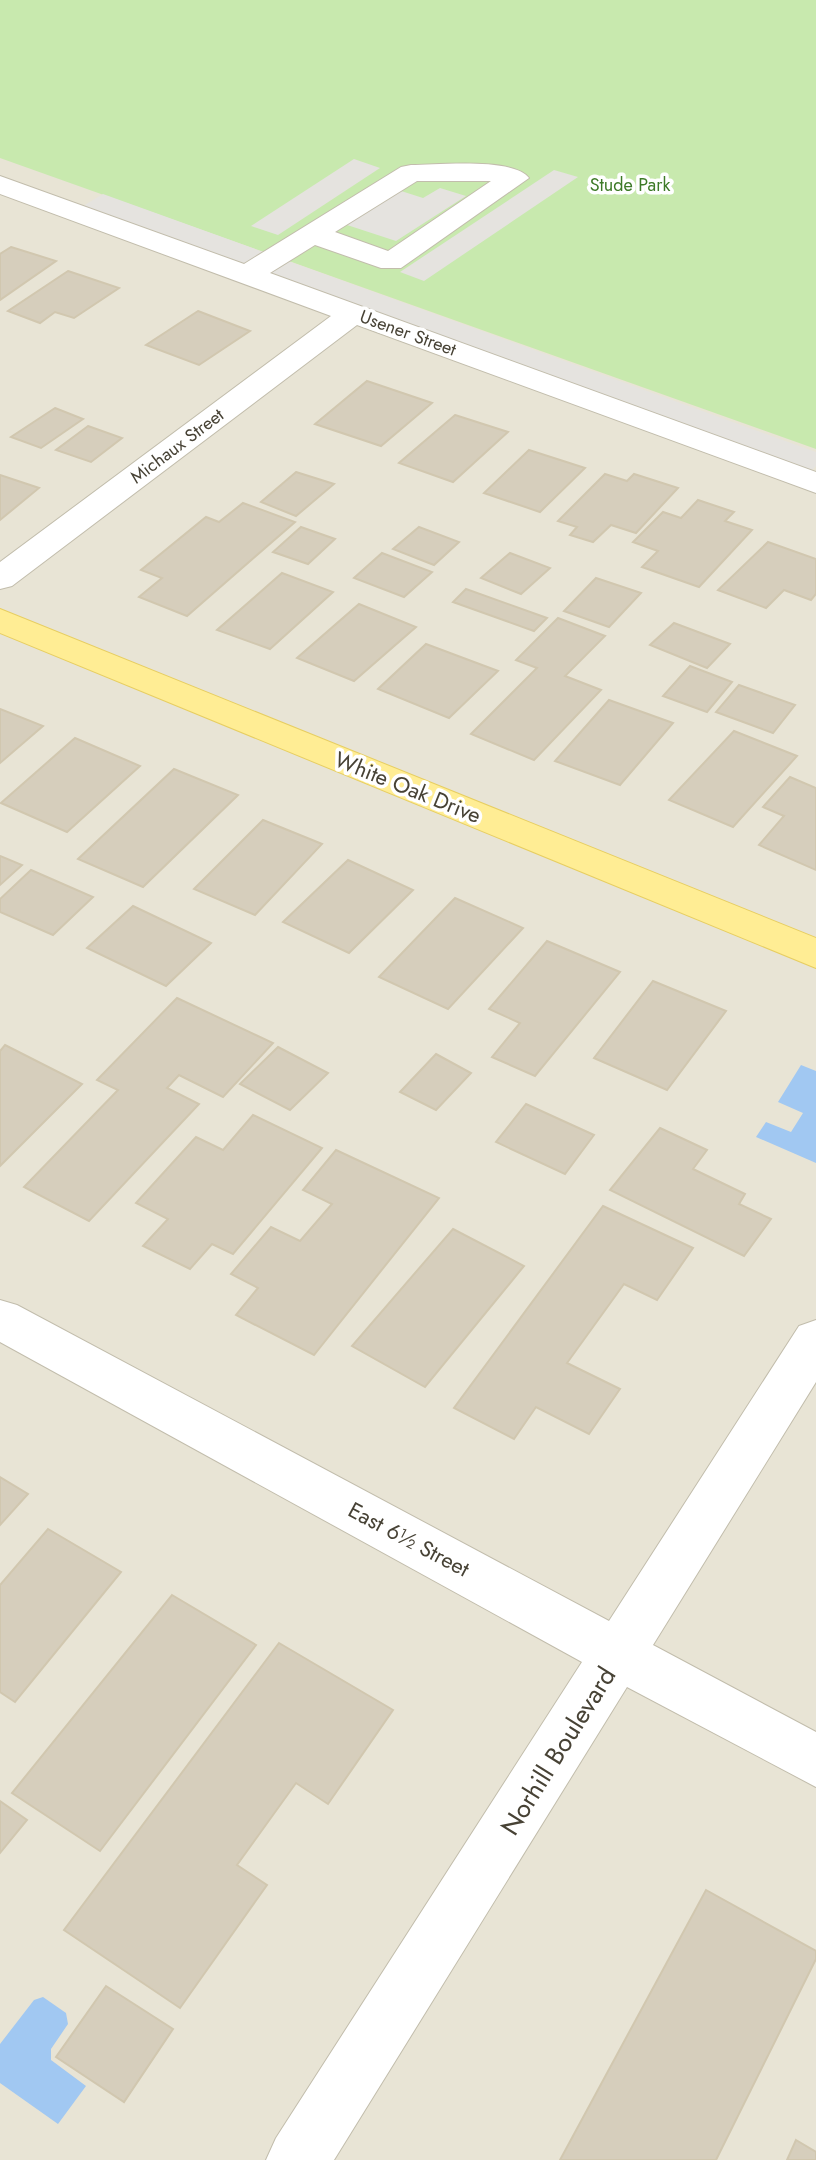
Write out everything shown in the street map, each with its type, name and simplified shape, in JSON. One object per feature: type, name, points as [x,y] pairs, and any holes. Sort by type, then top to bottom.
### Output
[{"type":"main road","name":"White Oak Drive","points":[[0,620],[816,954]]},
{"type":"street","points":[[248,274],[411,173],[498,173],[515,178],[391,262],[313,234]]},
{"type":"street","name":"Usener Street","points":[[0,184],[816,483]]},
{"type":"street","name":"Michaux Street","points":[[0,579],[354,313]]},
{"type":"street","name":"East 6½ Street","points":[[0,1319],[816,1761]]},
{"type":"street","name":"Norhill Boulevard","points":[[298,2160],[816,1340]]},
{"type":"shaded area","points":[[0,0],[816,0],[816,2160],[0,2160]]},
{"type":"shaded area","points":[[354,159],[380,168],[278,235],[251,226]]},
{"type":"shaded area","points":[[554,170],[578,177],[424,281],[400,272]]},
{"type":"shaded area","points":[[440,188],[466,196],[396,241],[344,224],[398,190],[423,198]]},
{"type":"shaded area","points":[[103,194],[816,452],[816,466],[811,471],[83,206]]},
{"type":"green space","name":"Stude Park","points":[[0,0],[816,0],[816,449],[0,158]]},
{"type":"water","points":[[801,1065],[816,1071],[816,1163],[756,1137],[766,1122],[791,1132],[803,1113],[778,1102]]},
{"type":"water","points":[[43,1997],[66,2013],[68,2024],[51,2049],[51,2060],[86,2086],[58,2124],[0,2083],[0,2044],[34,2000]]},
{"type":"building","points":[[11,247],[56,261],[0,300],[0,254]]},
{"type":"building","points":[[68,271],[119,288],[74,318],[55,312],[40,323],[8,311]]},
{"type":"building","points":[[198,311],[250,331],[199,365],[146,345]]},
{"type":"building","points":[[367,381],[432,403],[381,446],[315,424]]},
{"type":"building","points":[[55,408],[83,419],[41,448],[11,437]]},
{"type":"building","points":[[455,415],[508,432],[453,482],[399,463]]},
{"type":"building","points":[[88,426],[122,438],[91,462],[56,450]]},
{"type":"building","points":[[529,450],[585,468],[540,512],[484,493]]},
{"type":"building","points":[[296,472],[334,484],[296,516],[261,502]]},
{"type":"building","points":[[605,474],[627,481],[634,474],[678,488],[636,533],[611,525],[593,542],[570,535],[577,527],[558,521]]},
{"type":"building","points":[[0,475],[39,488],[0,520]]},
{"type":"building","points":[[698,500],[734,512],[725,521],[752,530],[699,587],[642,567],[658,551],[633,542],[663,512],[681,518]]},
{"type":"building","points":[[243,503],[295,522],[187,616],[139,597],[162,578],[141,570],[206,517],[219,522]]},
{"type":"building","points":[[301,527],[335,539],[308,564],[273,552]]},
{"type":"building","points":[[419,527],[459,542],[434,565],[393,549]]},
{"type":"building","points":[[768,542],[816,559],[816,594],[811,600],[784,590],[766,608],[718,590]]},
{"type":"building","points":[[382,553],[432,572],[404,597],[354,578]]},
{"type":"building","points":[[510,553],[550,568],[521,594],[481,578]]},
{"type":"building","points":[[282,573],[333,592],[270,649],[217,630]]},
{"type":"building","points":[[596,578],[641,593],[609,627],[564,611]]},
{"type":"building","points":[[466,589],[547,618],[534,631],[453,602]]},
{"type":"building","points":[[359,604],[416,627],[354,681],[297,658]]},
{"type":"building","points":[[558,618],[605,636],[565,676],[601,690],[534,760],[471,734],[537,668],[516,660]]},
{"type":"building","points":[[674,623],[730,644],[707,668],[650,645]]},
{"type":"building","points":[[426,644],[498,671],[449,718],[378,689]]},
{"type":"building","points":[[690,666],[732,682],[707,712],[663,696]]},
{"type":"building","points":[[739,685],[795,705],[773,733],[716,712]]},
{"type":"building","points":[[609,700],[673,723],[620,785],[555,761]]},
{"type":"building","points":[[0,709],[43,726],[0,763]]},
{"type":"building","points":[[734,731],[797,756],[733,827],[669,800]]},
{"type":"building","points":[[75,738],[140,766],[67,832],[1,803]]},
{"type":"building","points":[[174,769],[238,795],[143,887],[78,859]]},
{"type":"building","points":[[790,777],[816,788],[816,870],[759,845],[784,816],[763,807]]},
{"type":"building","points":[[263,820],[322,844],[255,915],[194,889]]},
{"type":"building","points":[[0,856],[22,865],[0,885]]},
{"type":"building","points":[[348,860],[413,890],[349,953],[283,922]]},
{"type":"building","points":[[31,870],[93,897],[53,935],[0,912],[0,899]]},
{"type":"building","points":[[455,898],[523,928],[448,1009],[379,977]]},
{"type":"building","points":[[133,906],[211,943],[166,986],[87,948]]},
{"type":"building","points":[[547,941],[620,972],[535,1076],[492,1057],[520,1023],[489,1009]]},
{"type":"building","points":[[653,981],[726,1011],[667,1090],[594,1058]]},
{"type":"building","points":[[177,998],[273,1043],[223,1097],[179,1075],[167,1088],[199,1104],[89,1221],[24,1187],[118,1090],[97,1080]]},
{"type":"building","points":[[5,1045],[82,1084],[0,1166],[0,1051]]},
{"type":"building","points":[[278,1047],[328,1073],[290,1110],[240,1084]]},
{"type":"building","points":[[436,1054],[471,1073],[436,1110],[400,1092]]},
{"type":"building","points":[[526,1104],[594,1135],[565,1174],[496,1142]]},
{"type":"building","points":[[253,1115],[322,1148],[233,1254],[212,1244],[190,1269],[143,1246],[168,1219],[136,1203],[196,1137],[223,1150]]},
{"type":"building","points":[[660,1128],[707,1150],[693,1169],[745,1194],[739,1204],[771,1219],[744,1256],[610,1190]]},
{"type":"building","points":[[336,1150],[439,1198],[314,1355],[236,1315],[258,1288],[231,1274],[271,1227],[300,1241],[332,1204],[303,1190]]},
{"type":"building","points":[[603,1206],[693,1248],[657,1300],[624,1284],[567,1363],[620,1389],[589,1434],[536,1407],[514,1439],[454,1408]]},
{"type":"building","points":[[453,1229],[524,1266],[425,1387],[352,1346]]},
{"type":"building","points":[[0,1477],[28,1494],[0,1525]]},
{"type":"building","points":[[48,1529],[121,1572],[15,1702],[0,1692],[0,1585]]},
{"type":"building","points":[[172,1595],[256,1645],[100,1851],[12,1793]]},
{"type":"building","points":[[279,1643],[393,1710],[328,1804],[296,1783],[237,1865],[267,1885],[180,2008],[64,1930]]},
{"type":"building","points":[[0,1801],[27,1820],[0,1853]]},
{"type":"building","points":[[706,1890],[816,1951],[816,1959],[716,2160],[560,2160]]},
{"type":"building","points":[[106,1986],[173,2029],[124,2102],[56,2057]]},
{"type":"building","points":[[796,2140],[816,2152],[816,2160],[787,2160]]}]
